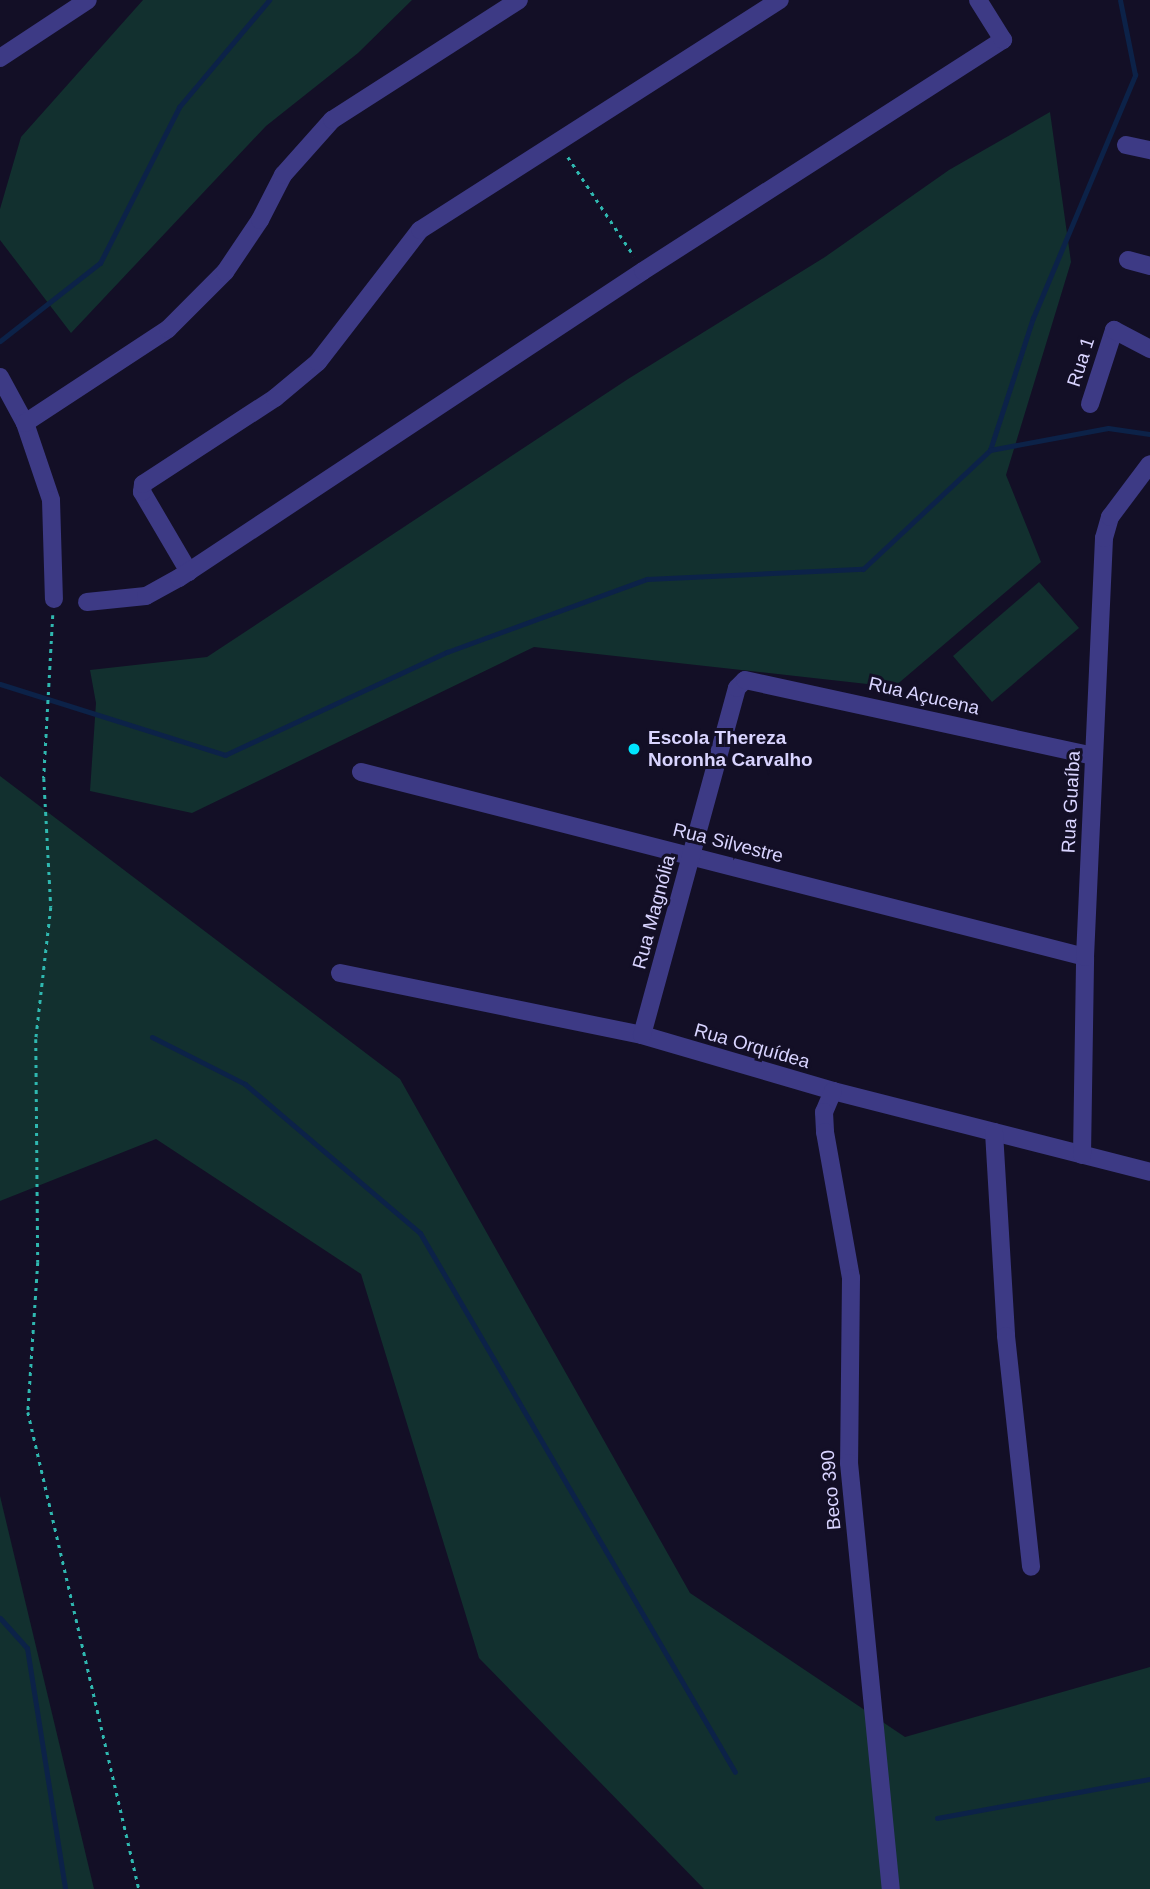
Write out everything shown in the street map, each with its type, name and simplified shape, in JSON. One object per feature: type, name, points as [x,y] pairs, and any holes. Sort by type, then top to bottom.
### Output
[{"type":"street","points":[[0,58],[88,0]]},
{"type":"street","points":[[25,423],[168,329],[226,272],[260,220],[283,174],[332,120],[519,0]]},
{"type":"street","points":[[189,572],[142,492],[143,484],[275,398],[318,362],[386,269],[420,230],[780,0]]},
{"type":"street","points":[[87,601],[146,596],[189,572],[643,271],[1003,40],[978,0]]},
{"type":"street","points":[[1126,145],[1150,150]]},
{"type":"street","points":[[1128,260],[1150,267]]},
{"type":"street","name":"Rua 1","points":[[1090,404],[1114,330],[1150,349]]},
{"type":"street","points":[[0,377],[25,423],[51,500],[54,599]]},
{"type":"street","name":"Rua Guaíba","points":[[1083,1155],[1085,957],[1104,538],[1110,517],[1150,464]]},
{"type":"street","name":"Rua Açucena","points":[[745,680],[1094,756]]},
{"type":"street","name":"Rua Magnólia","points":[[642,1035],[737,688],[745,680]]},
{"type":"street","name":"Rua Silvestre","points":[[361,772],[1085,957]]},
{"type":"street","name":"Rua Orquídea","points":[[340,973],[642,1035],[833,1091],[1150,1172]]},
{"type":"street","name":"Beco 390","points":[[833,1091],[824,1112],[825,1132],[851,1278],[849,1463],[891,1889]]},
{"type":"street","points":[[994,1132],[1006,1336],[1031,1567]]},
{"type":"path","points":[[559,142],[643,271]]},
{"type":"path","points":[[54,599],[44,778],[51,907],[36,1039],[38,1262],[29,1412],[139,1889]]},
{"type":"green space","points":[[143,0],[412,0],[358,53],[266,126],[71,333],[0,240],[0,209],[21,137]]},
{"type":"green space","points":[[1050,112],[1071,262],[1006,475],[1041,562],[894,687],[534,647],[192,813],[90,791],[96,703],[90,670],[207,657],[628,379],[825,257],[949,170]]},
{"type":"green space","points":[[1039,582],[1079,628],[992,702],[953,656]]},
{"type":"green space","points":[[0,776],[400,1079],[690,1593],[905,1737],[1150,1667],[1150,1889],[704,1889],[479,1658],[361,1274],[156,1139],[0,1201]]},
{"type":"green space","points":[[0,1496],[94,1889],[0,1889]]},
{"type":"waterway","points":[[0,341],[100,263],[179,107],[269,0]]},
{"type":"waterway","points":[[990,450],[1033,318],[1135,75],[1120,0]]},
{"type":"waterway","points":[[0,684],[225,755],[447,652],[647,579],[863,569],[990,450],[1108,428],[1150,434]]},
{"type":"waterway","points":[[152,1037],[245,1084],[420,1233],[735,1772]]},
{"type":"waterway","points":[[0,1618],[27,1648],[65,1889]]},
{"type":"waterway","points":[[937,1818],[1150,1779]]},
{"type":"place","name":"Escola Thereza Noronha Carvalho","points":[[634,749]]}]
